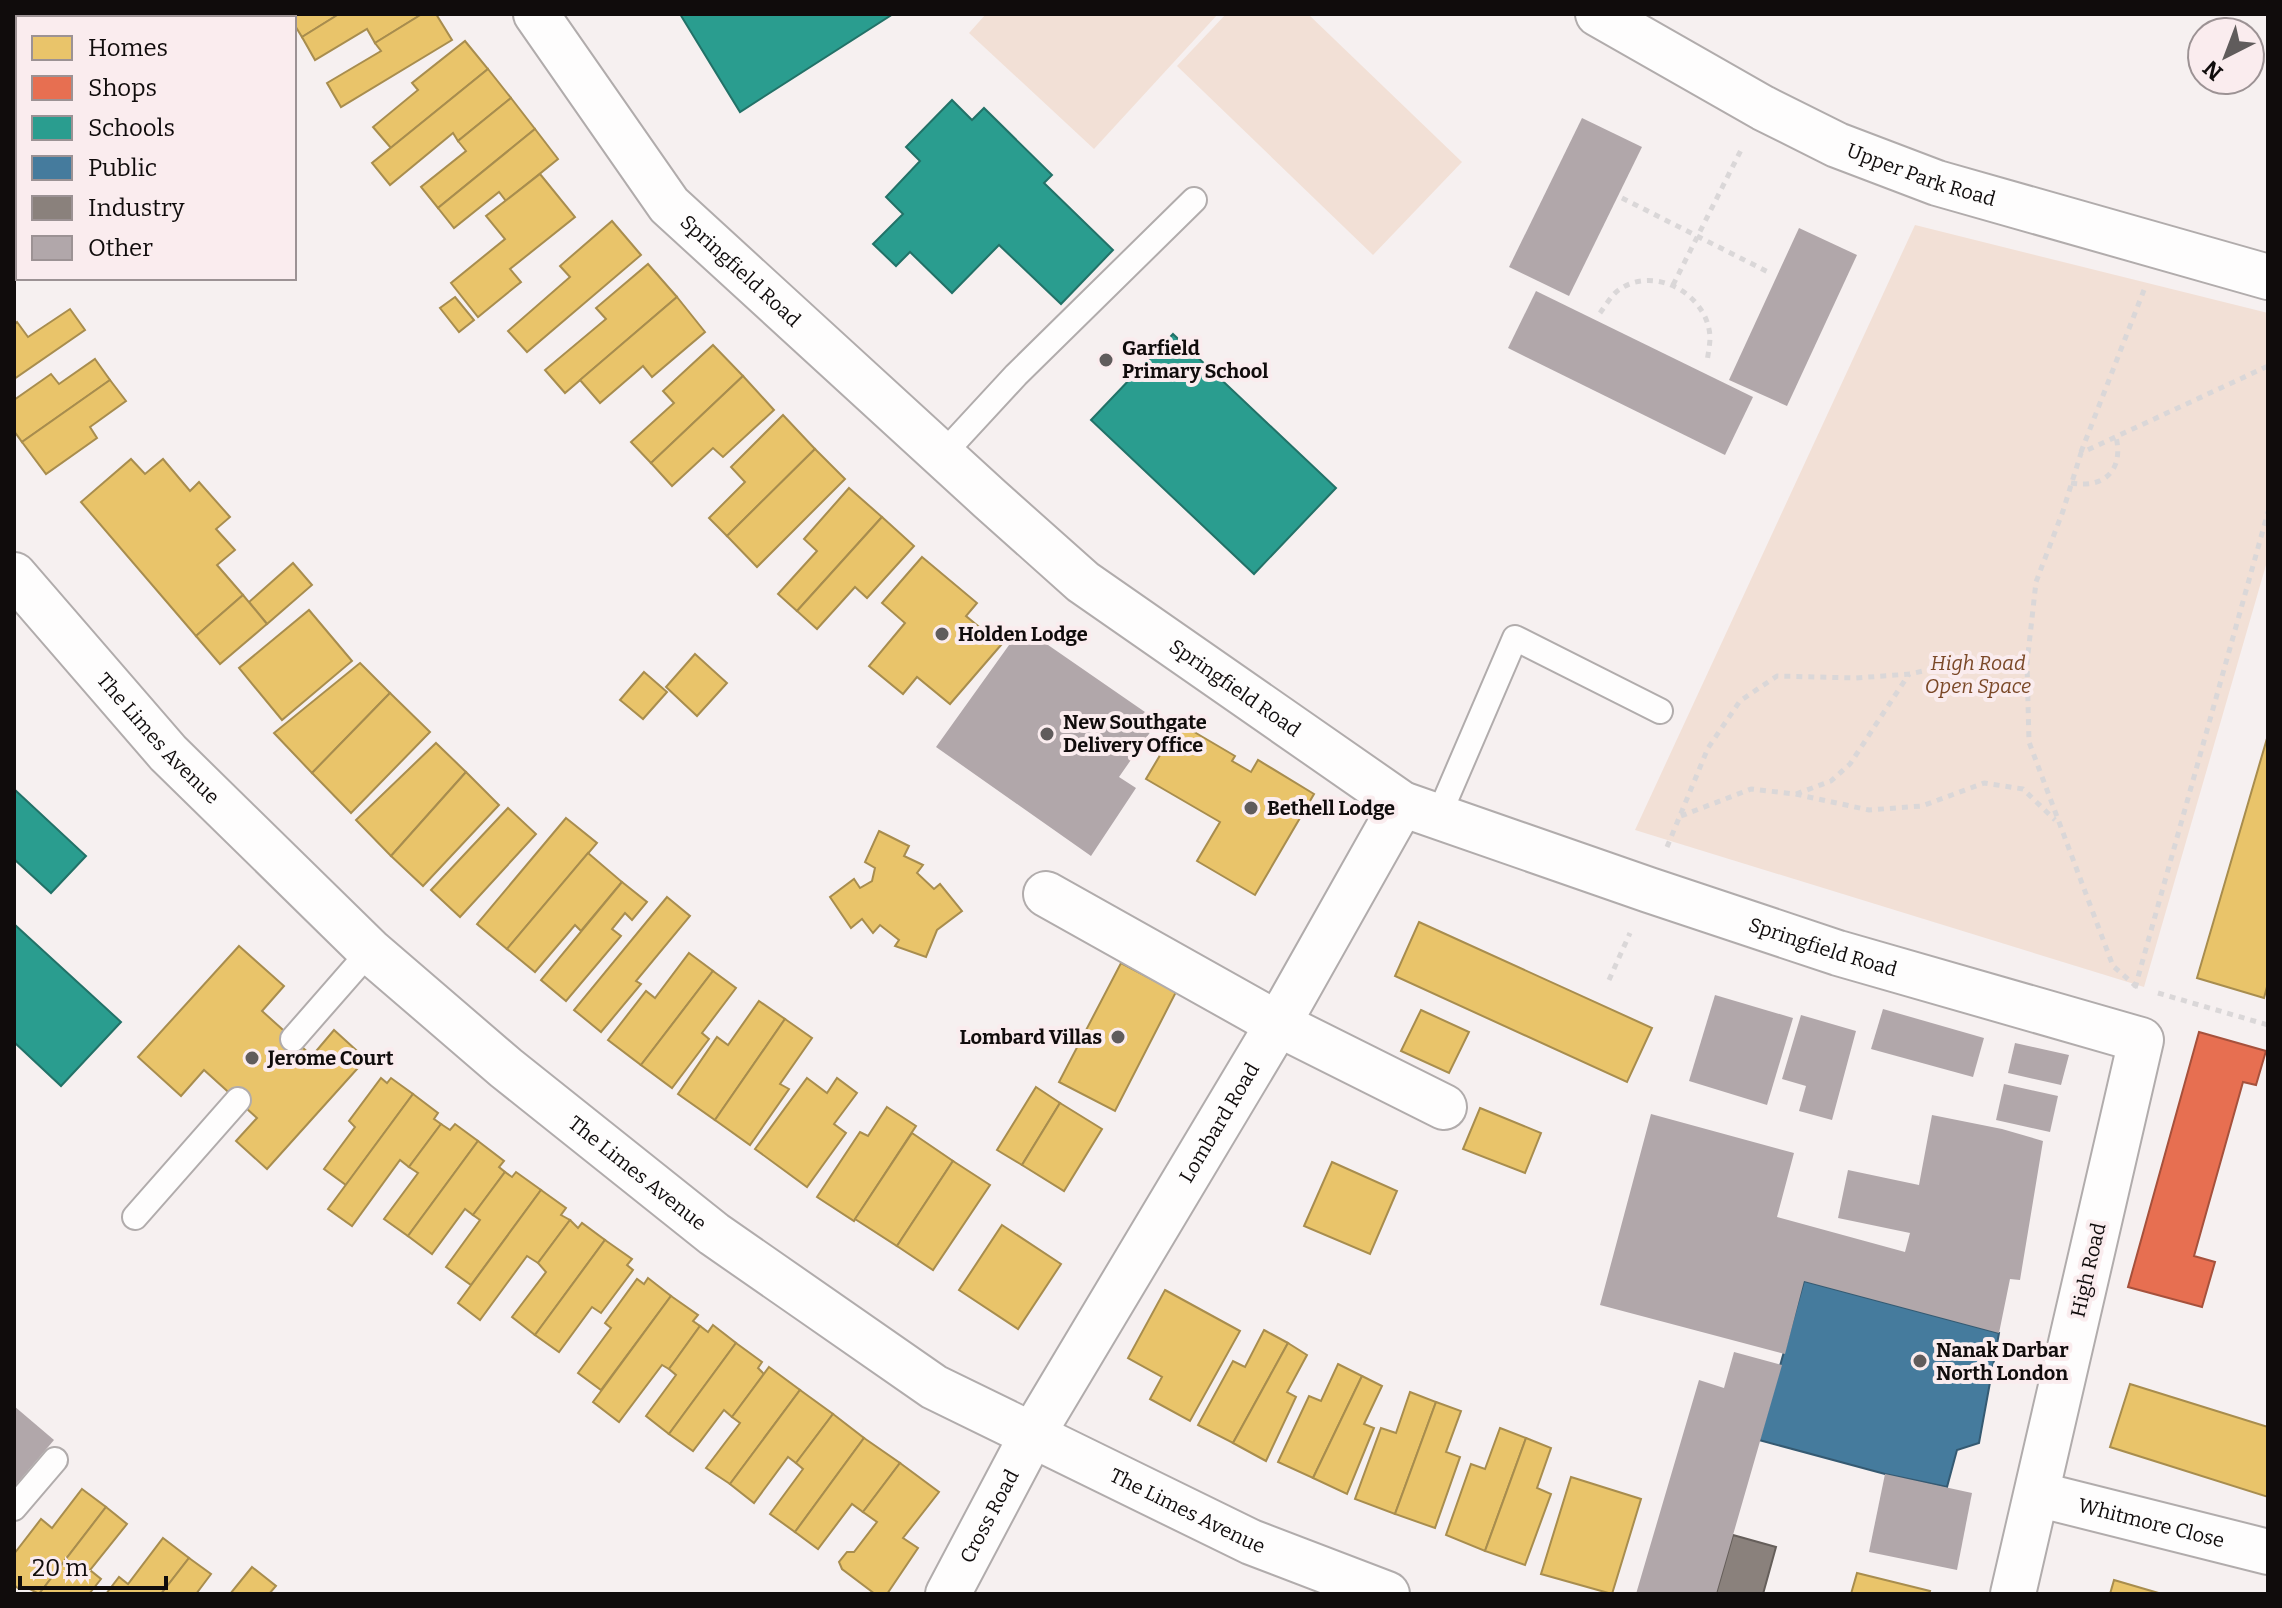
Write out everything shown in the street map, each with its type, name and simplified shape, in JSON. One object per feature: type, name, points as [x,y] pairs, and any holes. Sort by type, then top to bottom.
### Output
[{"type":"street","name":"Springfield Road","points":[[536,14],[669,205],[1083,582],[1420,810],[1838,953],[2141,1040]]},
{"type":"street","name":"Upper Park Road","points":[[1598,14],[1763,108],[1837,145],[1937,183],[2268,277]]},
{"type":"street","name":"The Limes Avenue","points":[[14,575],[168,753],[370,951],[506,1068],[714,1234],[934,1387],[1251,1542],[1387,1594]]},
{"type":"street","name":"Lombard Road","points":[[1031,1437],[1278,1024],[1420,810]]},
{"type":"street","points":[[1046,894],[1278,1024],[1444,1107]]},
{"type":"street","name":"High Road","points":[[2013,1594],[2141,1040]]},
{"type":"street","name":"Cross Road","points":[[948,1594],[1031,1437]]},
{"type":"street","name":"Whitmore Close","points":[[2037,1494],[2268,1552]]},
{"type":"lane","points":[[943,454],[1016,375],[1194,200]]},
{"type":"lane","points":[[1420,810],[1515,638],[1660,711]]},
{"type":"lane","points":[[293,1039],[370,951]]},
{"type":"lane","points":[[135,1217],[238,1100]]},
{"type":"lane","points":[[14,1508],[55,1460]]},
{"type":"path","points":[[1673,285],[1763,108]]},
{"type":"path","points":[[1622,198],[1770,273]]},
{"type":"path","points":[[2160,248],[2081,453],[2036,582],[2027,663],[2029,742],[2113,966],[2135,986],[2268,1025]]},
{"type":"path","points":[[1600,313],[1617,290],[1634,281],[1654,279],[1673,285],[1690,296],[1701,313],[1710,335],[1707,362]]},
{"type":"path","points":[[2081,453],[2268,366]]},
{"type":"path","points":[[2071,483],[2098,483],[2109,475],[2116,464],[2119,450],[2116,437]]},
{"type":"path","points":[[2141,1040],[2135,986],[2268,512]]},
{"type":"path","points":[[1649,890],[1708,748],[1740,701],[1777,676],[1856,678],[1910,674],[1948,665],[2027,663]]},
{"type":"path","points":[[1795,794],[1831,781],[1850,764],[1910,674]]},
{"type":"path","points":[[1680,816],[1751,789],[1795,794],[1869,810],[1922,806],[1984,783],[2023,789],[2059,823]]},
{"type":"green space","points":[[986,14],[1218,14],[1094,149],[969,33]]},
{"type":"green space","points":[[1226,14],[1308,14],[1462,162],[1373,255],[1177,66]]},
{"type":"green space","name":"High Road Open Space","points":[[1915,225],[2268,313],[2268,558],[2144,987],[1635,830]]},
{"type":"building: Homes","points":[[287,14],[339,14],[302,37],[296,27],[296,16]]},
{"type":"building: Homes","points":[[339,14],[422,14],[375,43],[367,29],[315,60],[302,37]]},
{"type":"building: Homes","points":[[422,14],[436,14],[452,40],[341,107],[327,83],[381,51],[375,43]]},
{"type":"building: Homes","points":[[465,41],[488,69],[391,148],[373,127],[418,90],[412,83]]},
{"type":"building: Homes","points":[[488,69],[511,98],[458,141],[453,133],[390,185],[372,163]]},
{"type":"building: Homes","points":[[511,98],[535,129],[438,208],[421,187],[466,151],[458,141]]},
{"type":"building: Homes","points":[[535,129],[558,159],[506,201],[499,192],[454,228],[438,208]]},
{"type":"building: Homes","points":[[540,174],[575,217],[510,269],[521,282],[478,317],[451,283],[505,239],[486,216]]},
{"type":"building: Homes","points":[[612,221],[641,255],[527,352],[508,331],[570,277],[560,266]]},
{"type":"building: Homes","points":[[648,264],[677,297],[565,393],[545,370],[606,319],[596,308]]},
{"type":"building: Homes","points":[[455,297],[474,320],[459,332],[440,308]]},
{"type":"building: Homes","points":[[677,297],[705,332],[652,377],[643,366],[600,403],[580,380]]},
{"type":"building: Homes","points":[[70,309],[85,330],[14,379],[14,325],[17,322],[28,337]]},
{"type":"building: Homes","points":[[713,345],[743,376],[651,463],[631,442],[674,403],[663,391]]},
{"type":"building: Homes","points":[[95,359],[110,380],[22,442],[14,431],[14,400],[51,374],[59,384]]},
{"type":"building: Homes","points":[[743,376],[774,410],[723,457],[713,448],[672,486],[651,463]]},
{"type":"building: Homes","points":[[110,380],[126,401],[90,427],[97,438],[46,474],[22,442]]},
{"type":"building: Homes","points":[[783,415],[815,449],[727,536],[709,518],[745,482],[731,467]]},
{"type":"building: Homes","points":[[815,449],[845,479],[757,567],[727,536]]},
{"type":"building: Homes","points":[[131,459],[145,474],[163,459],[190,491],[199,482],[230,517],[216,529],[235,550],[217,565],[243,595],[196,636],[81,502]]},
{"type":"building: Homes","points":[[849,488],[882,517],[797,611],[778,594],[817,551],[804,539]]},
{"type":"building: Homes","points":[[882,517],[914,546],[867,598],[855,587],[817,629],[797,611]]},
{"type":"building: Homes","name":"Holden Lodge","points":[[922,557],[977,603],[966,616],[1001,645],[950,704],[917,677],[903,694],[869,666],[905,623],[882,603]]},
{"type":"building: Homes","points":[[293,563],[312,585],[267,624],[249,602]]},
{"type":"building: Homes","points":[[243,595],[267,624],[220,664],[196,636]]},
{"type":"building: Homes","points":[[309,610],[352,661],[282,720],[239,668]]},
{"type":"building: Homes","points":[[695,654],[727,683],[697,716],[666,687]]},
{"type":"building: Homes","points":[[360,663],[390,693],[312,773],[274,733]]},
{"type":"building: Homes","points":[[644,672],[667,692],[643,719],[620,700]]},
{"type":"building: Homes","points":[[390,693],[430,732],[351,813],[312,773]]},
{"type":"building: Homes","name":"Bethell Lodge","points":[[1179,723],[1235,756],[1232,761],[1251,772],[1258,760],[1314,794],[1255,895],[1197,861],[1220,822],[1146,779]]},
{"type":"building: Homes","points":[[2268,735],[2268,983],[2264,998],[2197,978]]},
{"type":"building: Homes","points":[[436,743],[466,772],[391,856],[356,820]]},
{"type":"building: Homes","points":[[466,772],[499,805],[423,886],[391,856]]},
{"type":"building: Homes","points":[[508,808],[536,834],[460,917],[431,890]]},
{"type":"building: Homes","points":[[566,818],[597,843],[507,949],[477,924]]},
{"type":"building: Homes","points":[[879,831],[909,846],[904,856],[923,865],[917,873],[934,889],[940,884],[962,911],[937,930],[926,957],[895,946],[899,940],[880,925],[873,933],[862,919],[851,928],[830,897],[854,879],[860,888],[872,881],[875,868],[865,862]]},
{"type":"building: Homes","points":[[588,853],[622,882],[581,931],[575,925],[535,972],[507,949]]},
{"type":"building: Homes","points":[[622,882],[647,902],[632,920],[625,913],[612,929],[621,936],[566,1001],[541,980]]},
{"type":"building: Homes","points":[[667,897],[690,916],[636,981],[641,984],[601,1032],[574,1010]]},
{"type":"building: Homes","points":[[1419,922],[1652,1028],[1627,1082],[1395,976]]},
{"type":"building: Homes","name":"Jerome Court","points":[[239,946],[284,986],[262,1011],[312,1056],[334,1030],[366,1059],[267,1169],[236,1141],[257,1118],[204,1070],[181,1096],[138,1057]]},
{"type":"building: Homes","points":[[689,953],[713,971],[641,1065],[608,1040],[646,991],[655,998]]},
{"type":"building: Homes","name":"Lombard Villas","points":[[1121,963],[1176,992],[1115,1111],[1059,1082]]},
{"type":"building: Homes","points":[[713,971],[736,988],[702,1033],[709,1039],[672,1088],[641,1065]]},
{"type":"building: Homes","points":[[759,1001],[785,1019],[715,1120],[678,1094],[717,1037],[728,1045]]},
{"type":"building: Homes","points":[[1421,1010],[1469,1032],[1449,1073],[1401,1051]]},
{"type":"building: Homes","points":[[785,1019],[812,1038],[780,1084],[789,1089],[750,1145],[715,1120]]},
{"type":"building: Homes","points":[[381,1078],[387,1083],[391,1078],[413,1094],[346,1185],[324,1169],[355,1127],[349,1121]]},
{"type":"building: Homes","points":[[807,1078],[827,1093],[837,1078],[857,1093],[834,1124],[846,1133],[807,1187],[755,1149]]},
{"type":"building: Homes","points":[[1036,1087],[1060,1103],[1022,1165],[997,1150]]},
{"type":"building: Homes","points":[[413,1094],[438,1113],[434,1119],[441,1124],[409,1167],[400,1160],[352,1226],[328,1209]]},
{"type":"building: Homes","points":[[1060,1103],[1102,1129],[1064,1191],[1022,1165]]},
{"type":"building: Homes","points":[[887,1107],[916,1126],[854,1221],[817,1197],[860,1132],[868,1136]]},
{"type":"building: Homes","points":[[1480,1108],[1541,1133],[1525,1173],[1463,1149]]},
{"type":"building: Homes","points":[[441,1124],[450,1130],[455,1124],[478,1141],[408,1236],[384,1219],[418,1173],[409,1167]]},
{"type":"building: Homes","points":[[912,1133],[953,1161],[897,1246],[855,1219]]},
{"type":"building: Homes","points":[[478,1141],[504,1161],[499,1167],[505,1172],[473,1215],[465,1209],[432,1254],[408,1236]]},
{"type":"building: Homes","points":[[953,1161],[990,1185],[933,1270],[897,1246]]},
{"type":"building: Homes","points":[[1332,1162],[1397,1191],[1370,1254],[1304,1226]]},
{"type":"building: Homes","points":[[505,1172],[512,1177],[516,1172],[541,1190],[471,1285],[446,1267],[480,1220],[473,1215]]},
{"type":"building: Homes","points":[[541,1190],[566,1208],[561,1215],[570,1220],[538,1263],[527,1256],[480,1320],[458,1303]]},
{"type":"building: Homes","points":[[570,1220],[578,1228],[582,1223],[605,1240],[535,1335],[512,1317],[546,1272],[538,1263]]},
{"type":"building: Homes","points":[[1002,1225],[1061,1264],[1018,1329],[959,1290]]},
{"type":"building: Homes","points":[[605,1240],[632,1259],[627,1265],[633,1270],[601,1313],[592,1307],[559,1352],[535,1335]]},
{"type":"building: Homes","points":[[648,1278],[671,1296],[601,1390],[578,1373],[611,1328],[605,1323],[637,1279],[644,1284]]},
{"type":"building: Homes","points":[[1165,1290],[1240,1331],[1190,1421],[1150,1399],[1162,1377],[1128,1358]]},
{"type":"building: Homes","points":[[671,1296],[698,1315],[693,1321],[700,1326],[669,1369],[662,1365],[619,1422],[593,1402]]},
{"type":"building: Homes","points":[[713,1325],[736,1343],[669,1434],[646,1416],[676,1375],[669,1369],[700,1326],[708,1332]]},
{"type":"building: Homes","points":[[1264,1330],[1288,1343],[1233,1443],[1198,1425],[1233,1361],[1245,1367]]},
{"type":"building: Homes","points":[[736,1343],[762,1362],[758,1368],[764,1374],[732,1417],[724,1410],[693,1451],[669,1434]]},
{"type":"building: Homes","points":[[1288,1343],[1307,1355],[1287,1392],[1296,1397],[1266,1461],[1233,1443]]},
{"type":"building: Homes","points":[[1338,1364],[1362,1376],[1313,1478],[1278,1462],[1309,1396],[1321,1401]]},
{"type":"building: Homes","points":[[769,1367],[800,1390],[730,1484],[706,1468],[740,1423],[732,1417]]},
{"type":"building: Homes","points":[[1362,1376],[1382,1386],[1364,1424],[1374,1428],[1347,1494],[1313,1478]]},
{"type":"building: Homes","points":[[2130,1384],[2268,1427],[2268,1497],[2110,1447]]},
{"type":"building: Homes","points":[[800,1390],[833,1414],[796,1463],[788,1457],[754,1503],[730,1484]]},
{"type":"building: Homes","points":[[1410,1392],[1436,1402],[1395,1514],[1355,1499],[1381,1428],[1396,1433]]},
{"type":"building: Homes","points":[[1436,1402],[1461,1411],[1446,1452],[1460,1457],[1435,1528],[1395,1514]]},
{"type":"building: Homes","points":[[833,1414],[864,1438],[795,1532],[770,1514],[803,1469],[796,1463]]},
{"type":"building: Homes","points":[[1500,1428],[1526,1438],[1485,1551],[1446,1535],[1471,1464],[1485,1469]]},
{"type":"building: Homes","points":[[864,1438],[900,1463],[863,1512],[852,1504],[818,1549],[795,1532]]},
{"type":"building: Homes","points":[[1526,1438],[1551,1448],[1537,1488],[1551,1494],[1525,1565],[1485,1551]]},
{"type":"building: Homes","points":[[900,1463],[939,1492],[903,1538],[918,1548],[887,1594],[875,1594],[842,1569],[839,1562],[847,1552],[854,1552],[877,1522],[863,1512]]},
{"type":"building: Homes","points":[[1571,1477],[1641,1499],[1612,1594],[1541,1574]]},
{"type":"building: Homes","points":[[82,1489],[106,1507],[39,1594],[28,1588],[19,1589],[14,1585],[14,1554],[41,1519],[52,1528]]},
{"type":"building: Homes","points":[[106,1507],[127,1524],[90,1570],[101,1579],[89,1594],[39,1594]]},
{"type":"building: Homes","points":[[163,1538],[189,1558],[161,1594],[106,1594],[119,1577],[128,1584]]},
{"type":"building: Homes","points":[[189,1558],[211,1574],[196,1594],[161,1594]]},
{"type":"building: Homes","points":[[252,1567],[276,1586],[269,1594],[230,1594]]},
{"type":"building: Homes","points":[[1857,1573],[1930,1591],[1929,1594],[1851,1594]]},
{"type":"building: Homes","points":[[2114,1580],[2162,1594],[2110,1594]]},
{"type":"building: Shops","points":[[2199,1032],[2266,1051],[2256,1085],[2243,1082],[2194,1256],[2215,1262],[2202,1307],[2128,1287]]},
{"type":"building: Schools","points":[[680,14],[893,14],[740,112]]},
{"type":"building: Schools","points":[[952,100],[972,120],[984,108],[1052,175],[1044,183],[1113,250],[1061,304],[999,245],[952,293],[910,252],[896,266],[873,244],[903,214],[886,197],[920,161],[906,147]]},
{"type":"building: Schools","points":[[1173,334],[1336,488],[1254,574],[1091,420]]},
{"type":"building: Schools","points":[[14,789],[86,856],[51,893],[14,859]]},
{"type":"building: Schools","points":[[14,924],[121,1022],[61,1086],[14,1042]]},
{"type":"building: Public","points":[[1804,1281],[1999,1333],[1979,1443],[1957,1450],[1947,1487],[1885,1474],[1759,1440]]},
{"type":"building: Industry","points":[[1733,1535],[1776,1547],[1763,1594],[1716,1594]]},
{"type":"building: Other","points":[[1582,118],[1642,147],[1569,296],[1509,267]]},
{"type":"building: Other","points":[[1799,228],[1857,255],[1787,406],[1729,380]]},
{"type":"building: Other","points":[[1536,291],[1753,397],[1725,455],[1508,348]]},
{"type":"building: Other","name":"New Southgate Delivery Office","points":[[1022,627],[1158,721],[1119,777],[1136,788],[1091,856],[936,747]]},
{"type":"building: Other","points":[[1715,995],[1793,1018],[1767,1105],[1689,1081]]},
{"type":"building: Other","points":[[1883,1009],[1984,1038],[1973,1077],[1871,1049]]},
{"type":"building: Other","points":[[1801,1015],[1856,1031],[1832,1120],[1799,1111],[1806,1086],[1782,1079]]},
{"type":"building: Other","points":[[2015,1043],[2069,1055],[2061,1085],[2008,1073]]},
{"type":"building: Other","points":[[2004,1084],[2058,1096],[2050,1132],[1996,1120]]},
{"type":"building: Other","points":[[1651,1114],[1794,1153],[1777,1217],[1905,1252],[1910,1233],[1838,1218],[1848,1170],[1919,1185],[1932,1115],[2043,1141],[2020,1280],[2010,1279],[1999,1333],[1804,1281],[1785,1354],[1600,1305]]},
{"type":"building: Other","points":[[1734,1352],[1782,1365],[1716,1594],[1636,1594],[1699,1380],[1724,1388]]},
{"type":"building: Other","points":[[14,1406],[54,1440],[14,1487]]},
{"type":"building: Other","points":[[1885,1474],[1972,1493],[1957,1570],[1869,1552]]},
{"type":"place","name":"Garfield Primary School","points":[[1106,360]]},
{"type":"place","name":"Holden Lodge","points":[[942,634]]},
{"type":"place","name":"New Southgate Delivery Office","points":[[1047,734]]},
{"type":"place","name":"Bethell Lodge","points":[[1251,808]]},
{"type":"place","name":"Lombard Villas","points":[[1118,1037]]},
{"type":"place","name":"Jerome Court","points":[[252,1058]]},
{"type":"place","name":"Nanak Darbar North London","points":[[1920,1361]]}]
